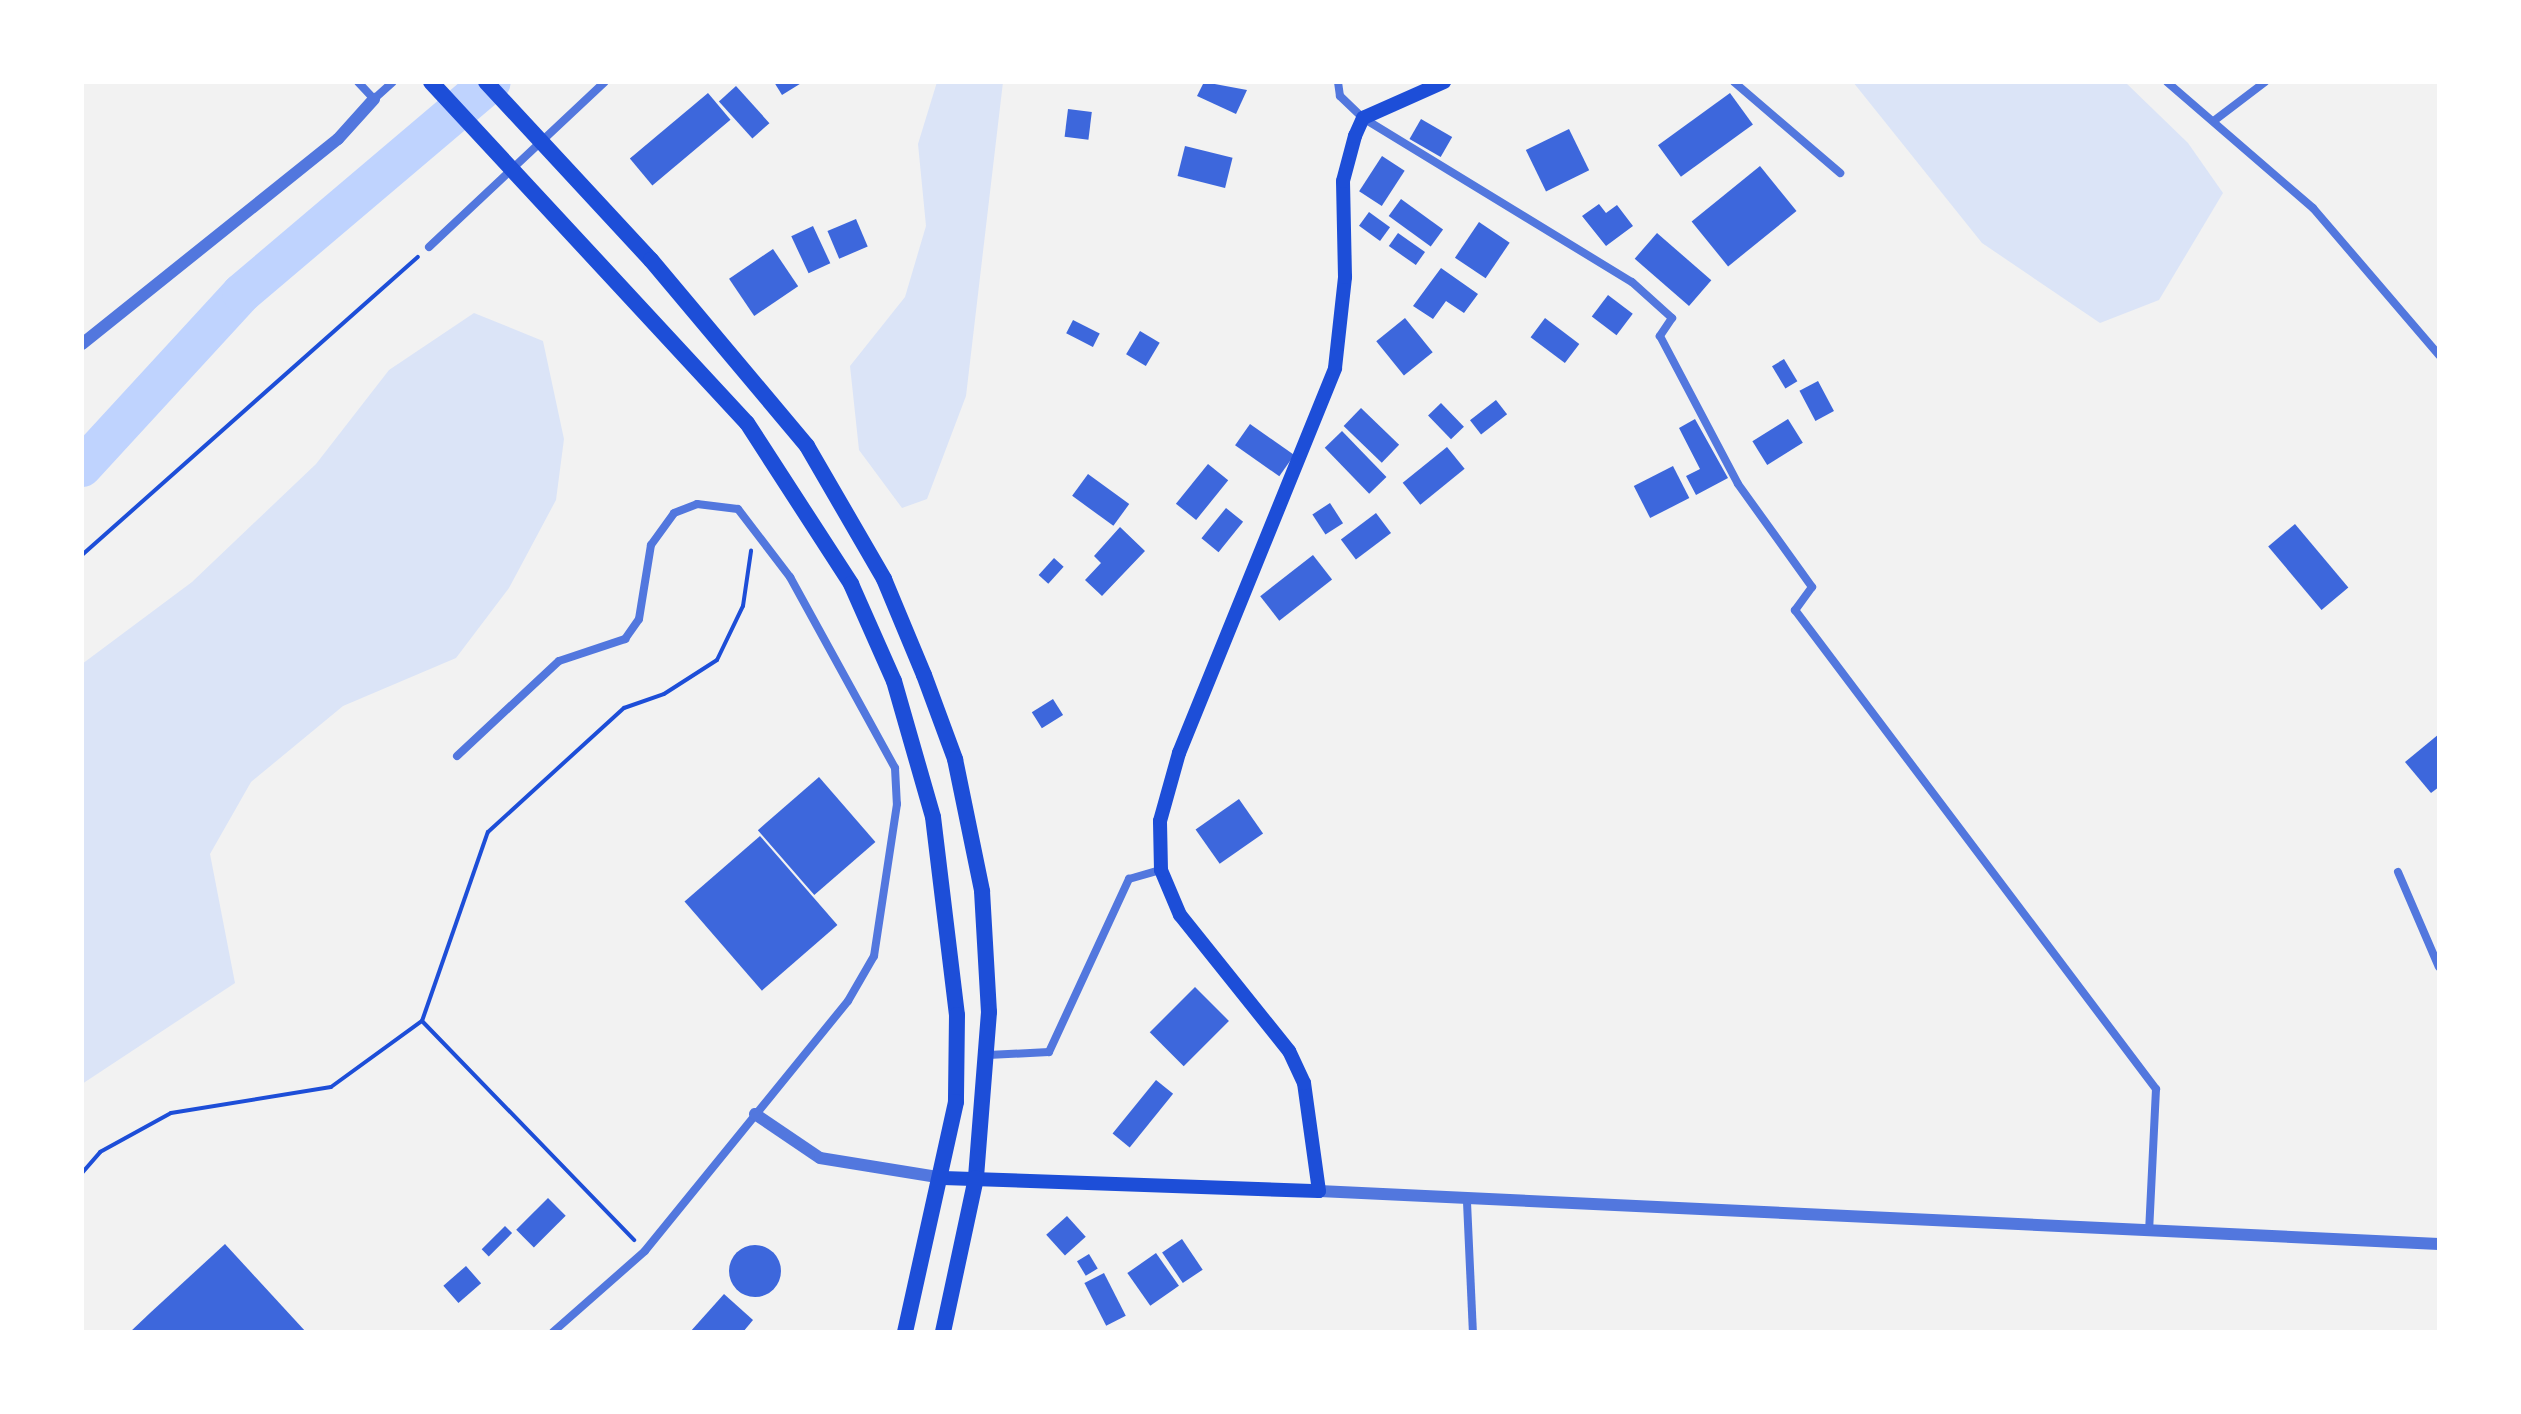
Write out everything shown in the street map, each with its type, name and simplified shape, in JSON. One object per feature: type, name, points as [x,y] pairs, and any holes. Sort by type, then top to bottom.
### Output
[{"type":"highway","points":[[431,82],[747,423],[851,584],[894,681],[933,817],[951,933],[956,1102],[943,1178],[905,1332]]},
{"type":"highway","points":[[486,82],[565,165],[807,446],[884,579],[955,759],[968,815],[986,931],[988,1055],[976,1178],[943,1332]]},
{"type":"main road","points":[[943,1178],[1319,1191],[1316,1129],[1289,1051],[1197,940],[1161,870],[1160,821],[1179,753],[1335,368],[1345,277],[1343,181],[1363,118],[1444,82]]},
{"type":"street","points":[[358,82],[374,99]]},
{"type":"street","points":[[82,344],[338,139],[393,82]]},
{"type":"street","points":[[429,247],[605,82]]},
{"type":"street","points":[[1338,82],[1340,96],[1363,118],[1632,282],[1672,318],[1660,336],[1738,484],[1812,587],[1795,610],[2156,1089],[2149,1231]]},
{"type":"street","points":[[1734,82],[1840,173]]},
{"type":"street","points":[[2167,82],[2215,120],[2313,208],[2439,355]]},
{"type":"street","points":[[2215,120],[2265,82]]},
{"type":"street","points":[[457,756],[559,661],[625,639],[639,619],[651,545],[674,513],[697,504],[738,509],[754,539],[818,620],[895,768],[897,804],[874,956],[822,1041],[755,1114],[645,1251],[553,1332]]},
{"type":"street","points":[[988,1055],[1049,1052],[1129,879],[1161,870]]},
{"type":"street","points":[[2398,872],[2439,967]]},
{"type":"street","points":[[755,1114],[820,1158],[943,1178]]},
{"type":"street","points":[[1319,1191],[1467,1202],[2439,1244]]},
{"type":"street","points":[[1467,1202],[1473,1332]]},
{"type":"path","points":[[82,555],[275,376],[429,247]]},
{"type":"path","points":[[82,1173],[100,1152],[171,1113],[331,1087],[422,1021],[488,832],[624,708],[664,694],[717,660],[743,606],[741,580],[754,539]]},
{"type":"path","points":[[422,1021],[645,1251]]},
{"type":"shaded area","points":[[937,82],[1003,82],[966,396],[927,499],[902,508],[859,450],[850,366],[905,297],[926,226],[918,144]]},
{"type":"shaded area","points":[[1853,82],[2125,82],[2188,143],[2223,193],[2159,300],[2100,323],[1982,243]]},
{"type":"shaded area","points":[[474,313],[543,341],[564,439],[556,500],[509,588],[456,658],[343,706],[251,782],[210,854],[235,983],[82,1084],[82,664],[192,582],[316,464],[389,370]]},
{"type":"building","points":[[774,82],[803,82],[782,95]]},
{"type":"building","points":[[1204,82],[1247,90],[1236,114],[1197,96]]},
{"type":"building","points":[[736,86],[769,123],[752,139],[719,101]]},
{"type":"building","points":[[708,93],[730,120],[652,185],[630,159]]},
{"type":"building","points":[[1730,93],[1753,125],[1681,177],[1658,145]]},
{"type":"building","points":[[1068,109],[1092,112],[1088,140],[1065,137]]},
{"type":"building","points":[[1421,119],[1452,137],[1441,157],[1410,139]]},
{"type":"building","points":[[1569,129],[1589,170],[1546,191],[1526,150]]},
{"type":"building","points":[[1185,146],[1233,158],[1225,188],[1178,176]]},
{"type":"building","points":[[1382,156],[1405,171],[1382,206],[1359,191]]},
{"type":"building","points":[[1760,166],[1797,211],[1728,266],[1692,221]]},
{"type":"building","points":[[1401,199],[1443,230],[1431,247],[1389,216]]},
{"type":"building","points":[[1599,204],[1606,213],[1617,205],[1633,226],[1606,246],[1582,216]]},
{"type":"building","points":[[1369,212],[1390,227],[1380,241],[1359,226]]},
{"type":"building","points":[[856,219],[868,247],[839,259],[827,231]]},
{"type":"building","points":[[1479,222],[1510,243],[1486,278],[1455,258]]},
{"type":"building","points":[[813,226],[830,263],[809,273],[791,236]]},
{"type":"building","points":[[1398,233],[1425,252],[1416,265],[1389,246]]},
{"type":"building","points":[[1657,233],[1711,280],[1689,306],[1635,259]]},
{"type":"building","points":[[773,249],[798,286],[754,316],[729,279]]},
{"type":"building","points":[[1441,268],[1478,294],[1464,313],[1446,301],[1433,319],[1413,306]]},
{"type":"building","points":[[1608,295],[1633,314],[1617,335],[1592,317]]},
{"type":"building","points":[[1405,318],[1433,352],[1404,375],[1376,341]]},
{"type":"building","points":[[1545,318],[1579,344],[1565,363],[1531,337]]},
{"type":"building","points":[[1073,320],[1100,334],[1093,347],[1066,333]]},
{"type":"building","points":[[1140,331],[1160,343],[1146,366],[1126,354]]},
{"type":"building","points":[[1784,359],[1797,381],[1785,388],[1772,366]]},
{"type":"building","points":[[1818,381],[1834,411],[1815,421],[1799,391]]},
{"type":"building","points":[[1496,400],[1507,414],[1481,435],[1470,420]]},
{"type":"building","points":[[1441,403],[1464,427],[1451,439],[1428,416]]},
{"type":"building","points":[[1361,408],[1399,445],[1382,463],[1344,426]]},
{"type":"building","points":[[1695,419],[1728,478],[1696,495],[1686,476],[1700,469],[1679,428]]},
{"type":"building","points":[[1788,419],[1803,443],[1767,465],[1752,441]]},
{"type":"building","points":[[1250,424],[1294,455],[1279,476],[1235,445]]},
{"type":"building","points":[[1342,431],[1386,477],[1369,494],[1325,448]]},
{"type":"building","points":[[1447,447],[1465,469],[1420,505],[1403,483]]},
{"type":"building","points":[[1208,464],[1228,480],[1196,520],[1176,504]]},
{"type":"building","points":[[1673,466],[1689,498],[1650,518],[1634,486]]},
{"type":"building","points":[[1088,474],[1129,504],[1113,526],[1072,496]]},
{"type":"building","points":[[1330,503],[1343,523],[1325,535],[1312,514]]},
{"type":"building","points":[[1226,508],[1243,522],[1219,552],[1201,538]]},
{"type":"building","points":[[1376,513],[1391,533],[1356,559],[1341,539]]},
{"type":"building","points":[[2295,524],[2348,588],[2322,610],[2268,546]]},
{"type":"building","points":[[1120,527],[1145,551],[1102,596],[1085,580],[1101,563],[1094,556]]},
{"type":"building","points":[[1313,555],[1332,579],[1279,621],[1260,596]]},
{"type":"building","points":[[1054,558],[1064,567],[1048,584],[1039,575]]},
{"type":"building","points":[[1053,699],[1063,715],[1042,728],[1032,712]]},
{"type":"building","points":[[2439,734],[2439,787],[2431,793],[2405,762]]},
{"type":"building","points":[[819,777],[875,842],[814,895],[758,830]]},
{"type":"building","points":[[1239,799],[1263,833],[1220,864],[1196,829]]},
{"type":"building","points":[[760,836],[837,925],[762,991],[685,902]]},
{"type":"building","points":[[1195,987],[1229,1021],[1184,1066],[1150,1032]]},
{"type":"building","points":[[1156,1080],[1173,1094],[1130,1147],[1113,1134]]},
{"type":"building","points":[[548,1198],[566,1216],[534,1247],[516,1230]]},
{"type":"building","points":[[1067,1216],[1086,1237],[1065,1256],[1046,1235]]},
{"type":"building","points":[[505,1226],[512,1233],[489,1256],[482,1249]]},
{"type":"building","points":[[1182,1239],[1203,1270],[1183,1283],[1162,1252]]},
{"type":"building","points":[[225,1244],[306,1332],[130,1332],[150,1313]]},
{"type":"building","points":[[755,1245],[773,1253],[781,1271],[773,1289],[755,1297],[737,1289],[729,1271],[737,1253]]},
{"type":"building","points":[[1156,1253],[1179,1286],[1150,1306],[1127,1273]]},
{"type":"building","points":[[1089,1254],[1098,1269],[1086,1276],[1077,1261]]},
{"type":"building","points":[[466,1266],[481,1283],[458,1303],[443,1286]]},
{"type":"building","points":[[1104,1273],[1126,1316],[1106,1326],[1084,1283]]},
{"type":"building","points":[[724,1294],[753,1320],[743,1332],[690,1332]]},
{"type":"waterway","points":[[82,467],[242,293],[491,82]]}]
